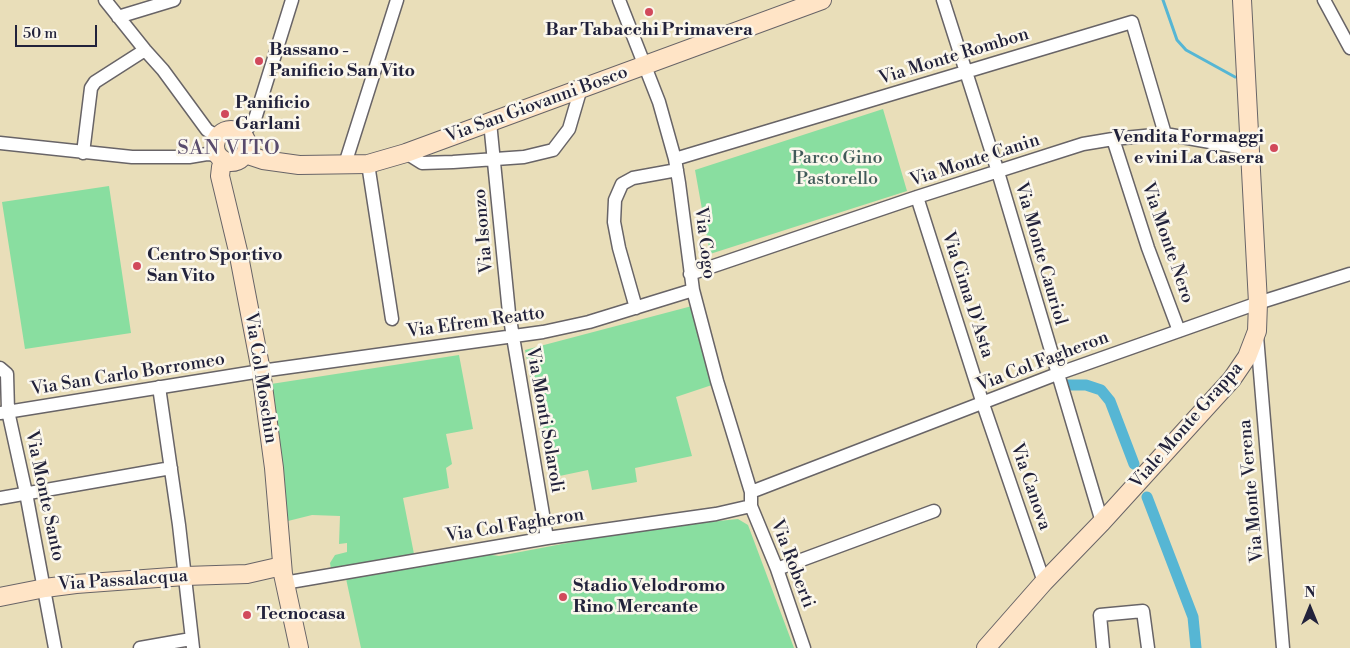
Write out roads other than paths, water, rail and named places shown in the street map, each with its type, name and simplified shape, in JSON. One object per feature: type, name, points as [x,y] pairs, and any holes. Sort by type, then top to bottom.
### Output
[{"type":"street","points":[[105,0],[163,70],[206,130],[214,155]]},
{"type":"street","points":[[118,18],[174,0]]},
{"type":"street","points":[[242,135],[255,119],[292,0]]},
{"type":"street","points":[[345,164],[397,0]]},
{"type":"street","name":"Via Cogo","points":[[618,0],[659,102],[676,165],[693,290],[717,381],[751,492]]},
{"type":"street","name":"Via San Giovanni Bosco","points":[[245,154],[263,160],[299,165],[368,164],[406,153],[822,0]]},
{"type":"street","name":"Via Monte Cauriol","points":[[943,0],[998,172],[1102,522]]},
{"type":"street","name":"Viale Monte Grappa","points":[[986,648],[1044,582],[1102,522],[1232,379],[1247,357],[1257,331],[1258,303],[1242,0]]},
{"type":"street","points":[[1324,0],[1349,44]]},
{"type":"street","name":"Via Monte Rombon","points":[[636,308],[619,248],[614,222],[615,200],[622,184],[632,178],[966,72],[1132,22],[1165,134]]},
{"type":"street","points":[[83,153],[91,88],[94,82],[145,50]]},
{"type":"street","points":[[406,153],[422,163],[495,160],[524,157],[553,150],[570,129],[582,88]]},
{"type":"street","name":"Via Isonzo","points":[[490,122],[512,337]]},
{"type":"street","points":[[0,143],[132,158],[214,155],[234,162],[238,161],[245,154],[247,144],[242,135],[232,130],[222,133],[214,155]]},
{"type":"street","name":"Via Monte Canin","points":[[690,274],[917,197],[1083,144],[1165,134],[1250,149]]},
{"type":"street","name":"Via Monte Nero","points":[[1113,139],[1148,248],[1179,331]]},
{"type":"street","name":"Via Col Moschin","points":[[214,155],[238,251],[261,372],[274,468],[283,574],[299,648]]},
{"type":"street","points":[[368,164],[392,319]]},
{"type":"street","name":"Via Cima D'Asta","points":[[917,197],[983,404]]},
{"type":"street","name":"Via Col Fagheron","points":[[751,492],[1057,374],[1258,303],[1350,274]]},
{"type":"street","name":"Via Efrem Reatto","points":[[261,372],[512,337],[589,322],[693,290]]},
{"type":"street","name":"Via Monte Verena","points":[[1257,331],[1283,648]]},
{"type":"street","name":"Via Monti Solaroli","points":[[512,337],[546,538]]},
{"type":"street","name":"Via Monte Santo","points":[[0,368],[7,374],[4,412],[26,493],[55,648]]},
{"type":"street","name":"Via San Carlo Borromeo","points":[[4,412],[261,372]]},
{"type":"street","points":[[140,648],[192,644],[185,576],[159,387]]},
{"type":"street","name":"Via Canova","points":[[983,404],[1044,582]]},
{"type":"street","points":[[0,498],[171,468]]},
{"type":"street","name":"Via Roberti","points":[[751,492],[751,506],[777,568],[804,648]]},
{"type":"street","name":"Via Col Fagheron","points":[[283,574],[716,514],[751,506]]},
{"type":"street","points":[[777,568],[934,511]]},
{"type":"street","name":"Via Passalacqua","points":[[0,597],[44,588],[185,576],[283,574]]},
{"type":"street","points":[[1103,648],[1100,615],[1143,611],[1148,648]]},
{"type":"waterway","points":[[1163,0],[1177,40],[1186,50],[1235,77]]},
{"type":"waterway","points":[[1067,385],[1086,385],[1101,390],[1110,401],[1134,464]]},
{"type":"waterway","points":[[1147,497],[1193,617],[1196,648]]},
{"type":"place","name":"Bar Tabacchi Primavera","points":[[649,12]]},
{"type":"place","name":"Bassano - Panificio San Vito","points":[[259,61]]},
{"type":"place","name":"Panificio Garlani","points":[[225,114]]},
{"type":"place","name":"Vendita Formaggi e vini La Casera","points":[[1274,148]]},
{"type":"place","name":"Centro Sportivo San Vito","points":[[137,266]]},
{"type":"place","name":"Stadio Velodromo Rino Mercante","points":[[563,597]]},
{"type":"place","name":"Tecnocasa","points":[[247,615]]},
{"type":"district","name":"SAN VITO","points":[[229,149]]},
{"type":"park label","name":"Parco Gino Pastorello","points":[[837,169]]}]
